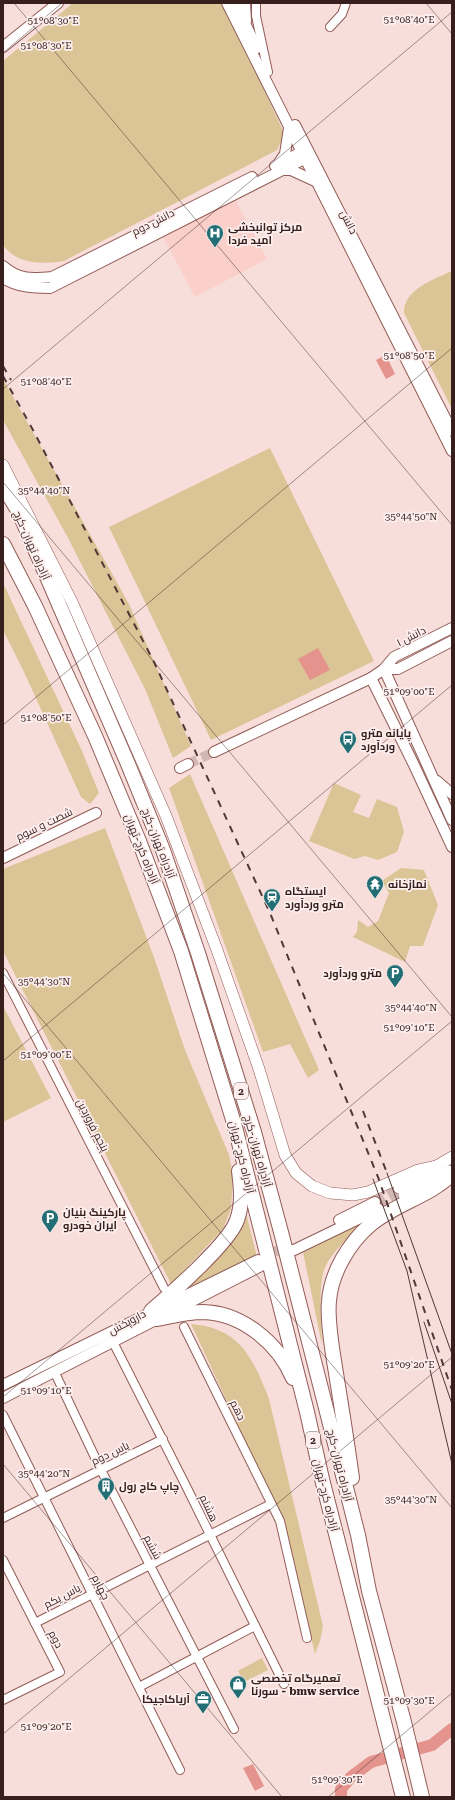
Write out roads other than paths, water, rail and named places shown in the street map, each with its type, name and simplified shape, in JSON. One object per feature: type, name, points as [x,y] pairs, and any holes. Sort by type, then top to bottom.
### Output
[{"type":"highway","name":"آزادراه تهران-کرج","points":[[3,486],[19,512],[128,764],[162,850],[198,952],[254,1132],[358,1535],[369,1591],[404,1722],[422,1797]]},
{"type":"highway","name":"آزادراه کرج-تهران","points":[[3,544],[35,606],[95,736],[139,841],[181,951],[234,1123],[307,1412],[322,1479],[386,1728],[401,1797]]},
{"type":"highway","points":[[154,1315],[224,1241],[232,1231],[237,1221],[240,1209],[241,1185],[234,1123]]},
{"type":"highway","points":[[358,1535],[351,1468],[331,1342],[329,1301],[335,1275],[353,1242],[368,1226],[380,1216],[435,1186],[452,1174]]},
{"type":"highway","points":[[154,1315],[204,1312],[220,1315],[250,1327],[268,1340],[281,1356],[292,1375],[307,1412]]},
{"type":"main road","points":[[3,465],[72,602],[166,816],[217,950],[259,1069],[285,1155],[296,1173],[312,1186],[330,1193],[353,1195],[368,1192],[418,1170],[436,1166]]},
{"type":"main road","points":[[452,1157],[436,1166],[401,1192],[452,1170]]},
{"type":"street","points":[[3,47],[58,3]]},
{"type":"street","name":"دانش","points":[[227,3],[289,128],[386,299],[452,431]]},
{"type":"street","name":"دانش","points":[[235,3],[305,154],[315,181],[452,451]]},
{"type":"street","points":[[245,3],[247,27]]},
{"type":"street","points":[[256,3],[256,16],[268,72]]},
{"type":"street","points":[[330,27],[342,14],[346,3]]},
{"type":"street","points":[[289,128],[285,154],[279,168],[291,170],[315,181]]},
{"type":"street","name":"دانش دوم","points":[[3,278],[12,284],[36,288],[50,288],[305,154]]},
{"type":"street","name":"دانش دوم","points":[[3,266],[10,272],[32,279],[52,277],[279,168]]},
{"type":"street","name":"دانش ۱","points":[[214,752],[371,678],[384,670],[394,658],[452,628]]},
{"type":"street","name":"دانش ۱","points":[[384,670],[398,669],[452,641]]},
{"type":"street","points":[[384,670],[452,820]]},
{"type":"street","points":[[371,678],[450,837]]},
{"type":"street","points":[[432,777],[452,794]]},
{"type":"street","name":"شصت و سوم","points":[[3,858],[96,813]]},
{"type":"street","name":"پنجم فروردین","points":[[3,972],[164,1288]]},
{"type":"street","points":[[293,1247],[377,1205]]},
{"type":"street","name":"داروپخش","points":[[3,1385],[154,1315],[260,1263]]},
{"type":"street","name":"داروپخش","points":[[3,1398],[55,1373],[113,1342],[154,1315]]},
{"type":"street","name":"دهم","points":[[184,1327],[280,1521],[307,1638]]},
{"type":"street","name":"هشتم","points":[[113,1342],[163,1439],[284,1684]]},
{"type":"street","name":"ششم","points":[[55,1373],[101,1470],[234,1729]]},
{"type":"street","name":"چهارم","points":[[3,1414],[180,1770]]},
{"type":"street","name":"یاس دوم","points":[[3,1518],[163,1439]]},
{"type":"street","name":"یاس یکم","points":[[35,1623],[149,1564],[271,1504]]},
{"type":"street","name":"دوم","points":[[3,1560],[60,1672],[3,1700]]},
{"type":"street","points":[[139,1687],[255,1626]]},
{"type":"waterway","points":[[341,1797],[341,1789],[351,1777],[371,1762],[432,1745],[452,1729]]},
{"type":"tunnel","points":[[188,764],[214,752]]},
{"type":"tunnel","points":[[375,1202],[399,1188]]},
{"type":"tunnel","points":[[379,1209],[404,1195]]},
{"type":"tunnel","points":[[261,1258],[292,1244]]},
{"type":"tram line","points":[[387,1173],[452,1354]]},
{"type":"tram line","points":[[373,1179],[407,1271],[452,1464]]},
{"type":"tram line","points":[[424,1322],[452,1404]]},
{"type":"railway","points":[[3,366],[11,380]]},
{"type":"railway","points":[[3,376],[33,430],[154,662],[270,913],[378,1177],[452,1390]]},
{"type":"railway","points":[[363,1111],[387,1173]]},
{"type":"place","name":"مرکز توانبخشی امید فردا","points":[[215,248]]},
{"type":"place","name":"پایانه مترو وردآورد","points":[[348,754]]},
{"type":"place","name":"نمازخانه","points":[[375,899]]},
{"type":"place","name":"ایستگاه مترو وردآورد","points":[[272,912]]},
{"type":"place","name":"مترو وردآورد","points":[[395,988]]},
{"type":"place","name":"پارکینگ بنیان ایران خودرو","points":[[50,1233]]},
{"type":"place","name":"چاپ کاج رول","points":[[106,1501]]},
{"type":"place","name":"تعمیرگاه تخصصی سورنا - bmw service","points":[[238,1699]]},
{"type":"place","name":"آریاکاجیکا","points":[[203,1714]]}]
